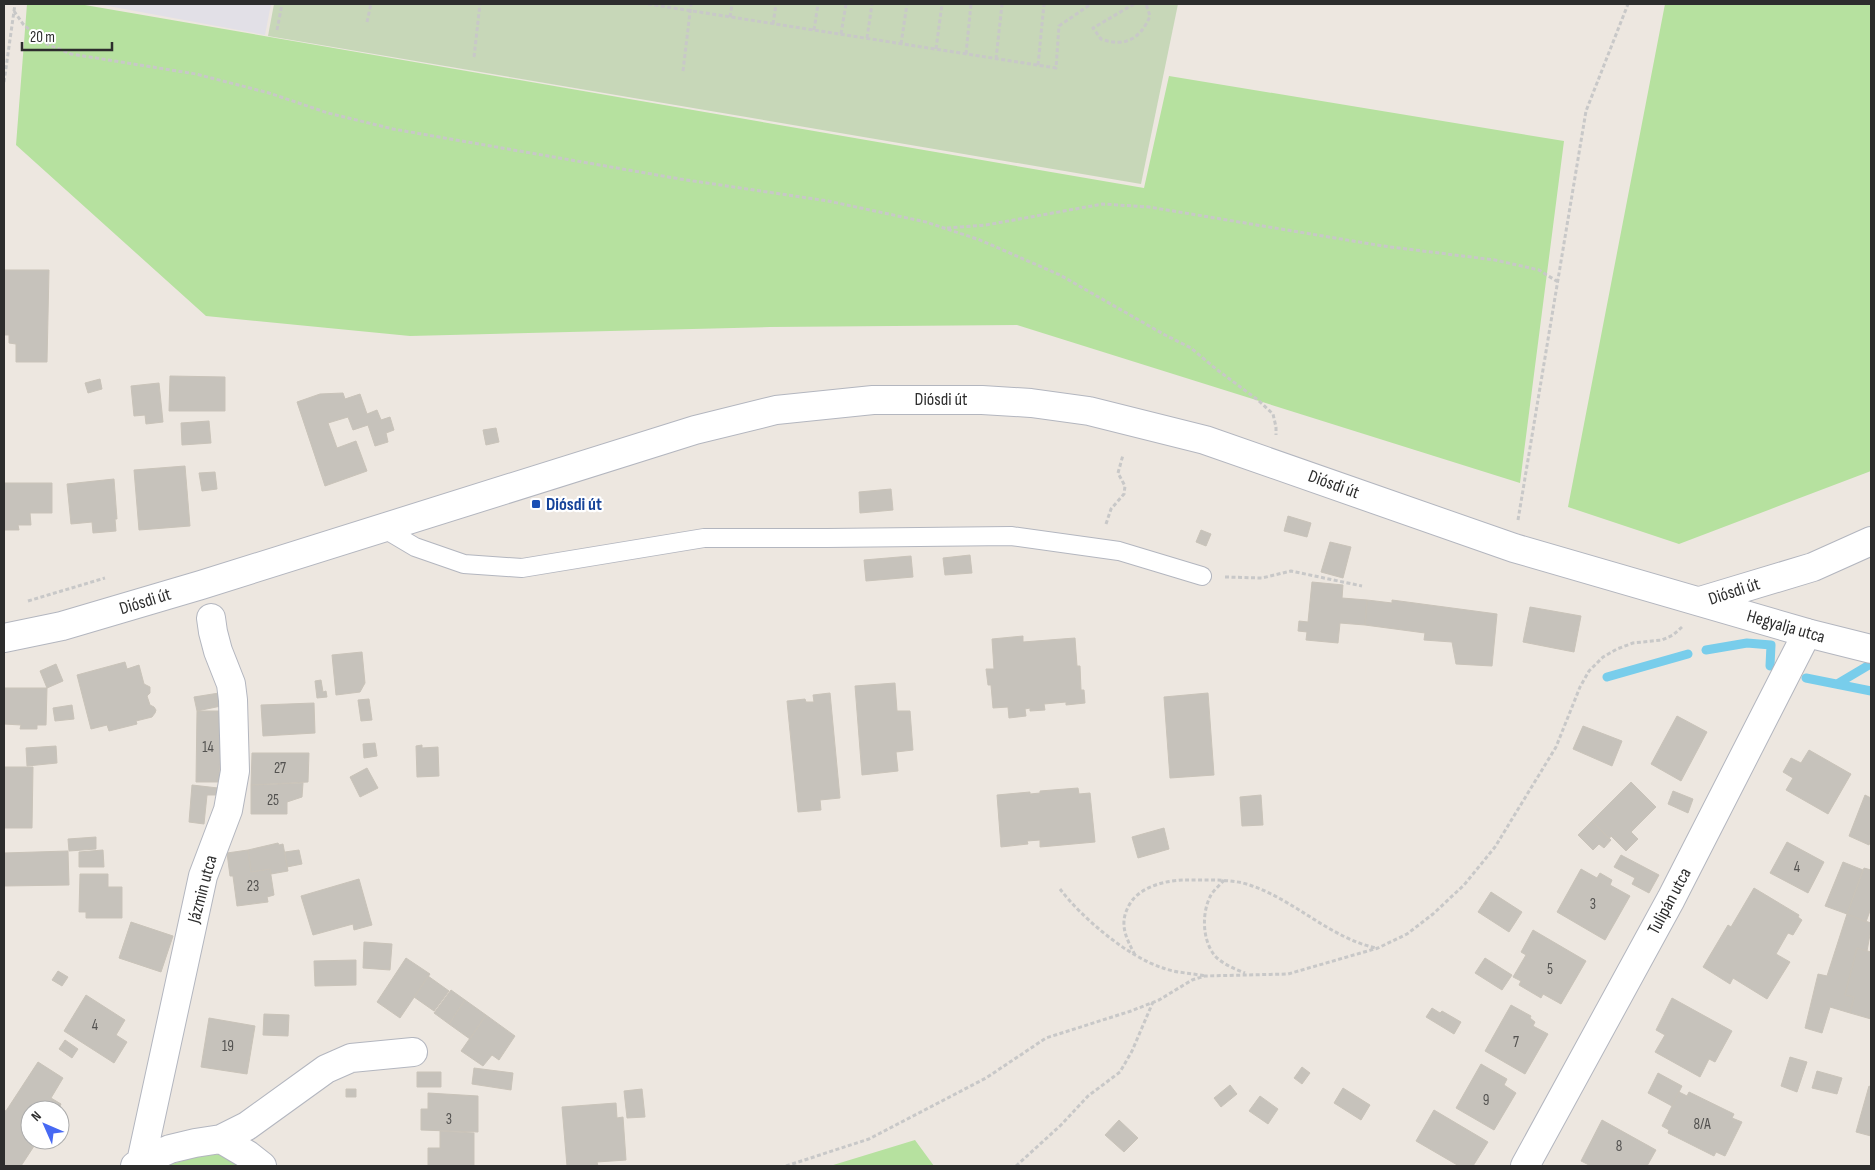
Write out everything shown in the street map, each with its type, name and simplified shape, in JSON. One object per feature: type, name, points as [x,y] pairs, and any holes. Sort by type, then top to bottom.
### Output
[{"type":"street","name":"Diósdi út","points":[[4,638],[62,626],[712,426],[776,410],[873,400],[982,400],[1031,403],[1089,411],[1205,440],[1514,548],[1700,601],[1813,567],[1871,541]]},
{"type":"street","name":"Hegyalja utca","points":[[1700,601],[1871,650]]},
{"type":"street","name":"Jázmin utca","points":[[138,1164],[203,876],[228,810],[236,771],[231,684],[218,651],[211,618]]},
{"type":"street","name":"Tulipán utca","points":[[1525,1166],[1671,898],[1807,633]]},
{"type":"street","name":"Jázmin utca","points":[[138,1164],[170,1149],[196,1142],[221,1140],[261,1117],[326,1069],[351,1058],[413,1052]]},
{"type":"street","points":[[221,1140],[248,1155],[262,1166]]},
{"type":"lane","points":[[383,528],[416,547],[464,564],[522,568],[704,538],[1011,536],[1119,551],[1202,576]]},
{"type":"path","points":[[4,82],[15,4]]},
{"type":"path","points":[[277,30],[282,4]]},
{"type":"path","points":[[367,22],[371,4]]},
{"type":"path","points":[[474,57],[480,4]]},
{"type":"path","points":[[648,4],[1056,68],[1059,26],[1091,4]]},
{"type":"path","points":[[683,70],[691,4]]},
{"type":"path","points":[[730,17],[732,4]]},
{"type":"path","points":[[773,24],[776,4]]},
{"type":"path","points":[[814,30],[818,4]]},
{"type":"path","points":[[841,34],[846,4]]},
{"type":"path","points":[[867,38],[872,4]]},
{"type":"path","points":[[901,44],[907,4]]},
{"type":"path","points":[[936,49],[942,4]]},
{"type":"path","points":[[966,54],[971,4]]},
{"type":"path","points":[[996,59],[1002,4]]},
{"type":"path","points":[[1038,65],[1044,4]]},
{"type":"path","points":[[1134,4],[1093,28],[1101,39],[1119,43],[1130,40],[1145,29],[1150,16],[1146,4]]},
{"type":"path","points":[[1514,548],[1586,111],[1628,4]]},
{"type":"path","points":[[14,11],[22,24],[45,43],[71,54],[196,74],[269,93],[328,113],[393,129],[680,179],[828,201],[926,222],[980,240],[1060,275],[1191,348],[1258,400],[1272,414],[1276,427],[1275,443],[1269,462]]},
{"type":"path","points":[[944,228],[986,225],[1103,204],[1149,207],[1383,246],[1495,260],[1539,270],[1558,282]]},
{"type":"path","points":[[1098,548],[1111,509],[1124,494],[1125,486],[1118,473],[1123,455]]},
{"type":"path","points":[[1202,576],[1262,578],[1291,571],[1362,586]]},
{"type":"path","points":[[22,603],[105,578]]},
{"type":"path","points":[[1060,889],[1071,904],[1092,923],[1135,955],[1163,968],[1205,976],[1288,974],[1378,948],[1407,934],[1433,914],[1464,885],[1495,847],[1556,747],[1580,687],[1589,671],[1603,657],[1617,649],[1633,644],[1662,640],[1674,635],[1690,621],[1700,601]]},
{"type":"path","points":[[1135,955],[1125,937],[1124,920],[1128,908],[1136,896],[1151,887],[1173,880],[1225,880],[1244,884],[1265,891],[1360,944],[1378,948]]},
{"type":"path","points":[[1225,880],[1212,894],[1206,907],[1204,927],[1209,946],[1217,958],[1228,966],[1246,974]]},
{"type":"path","points":[[786,1166],[869,1139],[986,1078],[1046,1038],[1131,1012],[1192,980],[1205,976]]},
{"type":"path","points":[[1016,1166],[1061,1125],[1088,1096],[1120,1072],[1132,1051],[1153,1002]]},
{"type":"shaded area","points":[[97,4],[271,4],[265,35]]},
{"type":"green space","points":[[27,4],[79,4],[1144,188],[1169,76],[1564,141],[1520,483],[1017,325],[770,327],[410,336],[206,316],[16,145]]},
{"type":"green space","points":[[274,4],[1178,4],[1141,184],[268,36]]},
{"type":"green space","points":[[1665,4],[1871,4],[1871,471],[1679,544],[1568,507]]},
{"type":"green space","points":[[915,1140],[934,1166],[830,1166]]},
{"type":"green space","points":[[219,1154],[246,1166],[165,1166],[199,1156]]},
{"type":"building","points":[[4,270],[49,270],[47,362],[16,362],[16,344],[9,343],[9,335],[4,335]]},
{"type":"building","points":[[170,376],[225,377],[225,411],[169,411]]},
{"type":"building","points":[[100,379],[102,389],[88,393],[85,383]]},
{"type":"building","points":[[159,383],[163,422],[146,424],[145,415],[134,416],[131,386]]},
{"type":"building","points":[[343,393],[345,399],[360,394],[367,414],[377,410],[381,420],[390,417],[394,430],[386,433],[388,442],[375,446],[368,425],[353,430],[348,417],[328,423],[337,448],[356,441],[367,471],[325,486],[297,402],[320,394]]},
{"type":"building","points":[[209,421],[211,443],[182,445],[181,423]]},
{"type":"building","points":[[496,428],[499,442],[486,445],[483,430]]},
{"type":"building","points":[[185,466],[190,526],[139,530],[134,470]]},
{"type":"building","points":[[215,472],[217,489],[202,491],[199,473]]},
{"type":"building","points":[[114,479],[116,531],[93,533],[92,522],[71,524],[67,484]]},
{"type":"building","points":[[4,483],[52,483],[52,513],[30,513],[31,525],[18,525],[19,530],[4,530]]},
{"type":"building","points":[[891,489],[893,510],[860,513],[859,492]]},
{"type":"building","points":[[1288,516],[1311,523],[1307,537],[1284,531]]},
{"type":"building","points":[[1201,530],[1211,534],[1206,546],[1196,542]]},
{"type":"building","points":[[1330,542],[1351,547],[1343,578],[1321,572]]},
{"type":"building","points":[[970,555],[972,573],[945,575],[943,558]]},
{"type":"building","points":[[911,556],[913,577],[866,581],[864,560]]},
{"type":"building","points":[[1312,582],[1343,585],[1342,598],[1367,600],[1365,625],[1340,623],[1338,643],[1306,640],[1307,632],[1298,631],[1299,621],[1308,622]]},
{"type":"building","points":[[1367,600],[1392,603],[1392,600],[1497,614],[1492,666],[1456,664],[1452,642],[1424,640],[1425,633],[1365,625]]},
{"type":"building","points":[[1530,607],[1581,616],[1574,652],[1523,642]]},
{"type":"building","points":[[1023,636],[1023,642],[1075,638],[1077,666],[1080,666],[1081,690],[1084,690],[1085,703],[1066,705],[1066,702],[1044,704],[1045,710],[1030,711],[1030,708],[1025,709],[1026,716],[1009,718],[1008,707],[993,708],[991,685],[988,685],[986,669],[994,669],[992,639]]},
{"type":"building","points":[[362,652],[365,683],[360,692],[336,695],[332,655]]},
{"type":"building","points":[[125,662],[127,669],[139,665],[144,684],[150,687],[150,693],[147,696],[150,705],[156,710],[155,713],[152,717],[136,721],[137,724],[109,731],[107,725],[91,729],[77,675]]},
{"type":"building","points":[[56,664],[63,681],[47,688],[40,671]]},
{"type":"building","points":[[321,680],[323,692],[326,691],[327,697],[317,698],[315,681]]},
{"type":"building","points":[[895,683],[897,711],[910,711],[913,750],[896,752],[898,771],[862,775],[855,686]]},
{"type":"building","points":[[4,688],[47,688],[46,725],[37,725],[37,729],[20,729],[21,725],[4,724]]},
{"type":"building","points":[[219,693],[221,706],[197,711],[194,697]]},
{"type":"building","points":[[830,693],[840,798],[820,800],[821,810],[798,812],[787,701],[805,699],[806,702],[814,702],[813,695]]},
{"type":"building","points":[[1208,693],[1214,775],[1170,778],[1164,697]]},
{"type":"building","points":[[369,699],[372,720],[361,721],[358,700]]},
{"type":"building","points":[[314,703],[315,733],[263,736],[261,705]]},
{"type":"building","points":[[72,705],[74,719],[55,721],[53,708]]},
{"type":"building","points":[[197,711],[221,711],[219,782],[196,782]]},
{"type":"building","points":[[1677,716],[1707,732],[1681,781],[1651,764]]},
{"type":"building","points":[[1583,726],[1622,741],[1612,766],[1573,749]]},
{"type":"building","points":[[375,743],[377,756],[364,758],[363,744]]},
{"type":"building","points":[[422,745],[422,748],[438,747],[439,776],[417,777],[416,746]]},
{"type":"building","points":[[56,746],[57,763],[27,766],[26,748]]},
{"type":"building","points":[[1809,750],[1851,774],[1828,814],[1786,790],[1793,778],[1783,772],[1791,758],[1801,763]]},
{"type":"building","points":[[252,753],[309,753],[308,782],[251,785]]},
{"type":"building","points":[[4,767],[33,767],[32,828],[4,828]]},
{"type":"building","points":[[367,768],[378,788],[360,797],[350,777]]},
{"type":"building","points":[[1631,782],[1656,807],[1631,832],[1638,839],[1626,851],[1611,836],[1609,839],[1592,821]]},
{"type":"building","points":[[303,783],[302,797],[287,802],[287,814],[251,814],[251,785]]},
{"type":"building","points":[[192,785],[218,788],[217,795],[207,795],[204,824],[189,822]]},
{"type":"building","points":[[1078,788],[1079,794],[1090,793],[1095,842],[1040,847],[1040,840],[1027,841],[1028,844],[1001,847],[997,795],[1030,792],[1030,794],[1040,793],[1040,791]]},
{"type":"building","points":[[1673,791],[1693,799],[1688,813],[1668,804]]},
{"type":"building","points":[[1261,795],[1263,825],[1242,826],[1240,797]]},
{"type":"building","points":[[1865,795],[1871,798],[1871,839],[1869,845],[1849,836]]},
{"type":"building","points":[[1592,821],[1611,840],[1604,848],[1599,844],[1593,850],[1578,835]]},
{"type":"building","points":[[1164,828],[1169,849],[1138,858],[1132,837]]},
{"type":"building","points":[[96,837],[96,849],[69,851],[68,839]]},
{"type":"building","points":[[1787,842],[1824,862],[1808,893],[1770,873]]},
{"type":"building","points":[[278,843],[279,845],[283,844],[288,871],[271,874],[270,869],[251,872],[248,850]]},
{"type":"building","points":[[103,850],[104,867],[79,867],[79,852]]},
{"type":"building","points":[[248,850],[251,872],[270,869],[274,895],[267,897],[268,902],[237,906],[233,876],[230,876],[227,853]]},
{"type":"building","points":[[299,850],[302,864],[287,867],[285,852]]},
{"type":"building","points":[[68,851],[69,885],[4,886],[4,853]]},
{"type":"building","points":[[1621,855],[1659,875],[1649,893],[1632,884],[1635,878],[1614,867]]},
{"type":"building","points":[[1843,862],[1863,870],[1847,914],[1825,906]]},
{"type":"building","points":[[1864,868],[1871,870],[1871,908],[1866,922],[1847,914]]},
{"type":"building","points":[[1581,869],[1597,878],[1600,873],[1612,880],[1610,885],[1630,896],[1605,940],[1557,912]]},
{"type":"building","points":[[80,874],[108,874],[108,887],[122,887],[122,918],[86,918],[86,912],[79,912]]},
{"type":"building","points":[[359,879],[372,925],[354,930],[353,924],[313,935],[301,896]]},
{"type":"building","points":[[1754,888],[1799,915],[1798,917],[1802,920],[1793,935],[1788,933],[1776,954],[1790,962],[1767,999],[1733,978],[1730,984],[1703,967],[1728,925],[1731,927]]},
{"type":"building","points":[[1491,892],[1522,912],[1509,932],[1478,912]]},
{"type":"building","points":[[1847,914],[1871,923],[1867,951],[1857,948],[1845,995],[1854,997],[1850,1013],[1830,1007],[1822,1033],[1805,1028],[1818,974],[1827,976]]},
{"type":"building","points":[[131,922],[173,936],[161,972],[119,958]]},
{"type":"building","points":[[1533,930],[1586,961],[1561,1004],[1543,994],[1541,998],[1519,985],[1521,981],[1513,977],[1526,955],[1521,952]]},
{"type":"building","points":[[364,942],[392,944],[390,970],[363,968]]},
{"type":"building","points":[[1857,948],[1871,952],[1871,1019],[1850,1013],[1854,997],[1845,995]]},
{"type":"building","points":[[406,958],[430,974],[400,1018],[377,1002]]},
{"type":"building","points":[[1485,958],[1512,975],[1502,990],[1475,973]]},
{"type":"building","points":[[356,960],[356,985],[315,986],[314,961]]},
{"type":"building","points":[[58,971],[68,977],[62,986],[52,980]]},
{"type":"building","points":[[428,976],[449,991],[434,1011],[414,997]]},
{"type":"building","points":[[451,990],[465,1000],[449,1024],[434,1013]]},
{"type":"building","points":[[86,995],[125,1020],[116,1035],[127,1042],[114,1063],[64,1031]]},
{"type":"building","points":[[1672,998],[1732,1031],[1715,1062],[1709,1059],[1700,1077],[1655,1052],[1665,1035],[1656,1030]]},
{"type":"building","points":[[465,1000],[486,1015],[470,1039],[449,1024]]},
{"type":"building","points":[[1511,1005],[1531,1016],[1530,1018],[1535,1022],[1533,1026],[1548,1034],[1525,1074],[1485,1051]]},
{"type":"building","points":[[1432,1008],[1440,1013],[1442,1011],[1461,1022],[1454,1034],[1426,1017]]},
{"type":"building","points":[[264,1014],[289,1015],[288,1036],[263,1035]]},
{"type":"building","points":[[486,1015],[515,1036],[499,1060],[492,1055],[483,1066],[461,1051]]},
{"type":"building","points":[[209,1018],[255,1026],[247,1074],[201,1067]]},
{"type":"building","points":[[65,1040],[78,1049],[72,1058],[59,1049]]},
{"type":"building","points":[[1790,1057],[1807,1062],[1797,1092],[1781,1086]]},
{"type":"building","points":[[38,1062],[63,1078],[51,1098],[54,1100],[20,1100],[20,1150],[31,1150],[21,1166],[4,1166],[4,1110],[6,1111]]},
{"type":"building","points":[[1481,1064],[1507,1079],[1504,1085],[1516,1093],[1494,1130],[1456,1108]]},
{"type":"building","points":[[1302,1067],[1310,1073],[1302,1084],[1294,1078]]},
{"type":"building","points":[[474,1068],[513,1073],[511,1090],[472,1084]]},
{"type":"building","points":[[1817,1071],[1842,1078],[1837,1094],[1812,1088]]},
{"type":"building","points":[[417,1072],[441,1072],[441,1087],[417,1087]]},
{"type":"building","points":[[1658,1073],[1682,1086],[1672,1106],[1648,1093]]},
{"type":"building","points":[[1230,1085],[1237,1094],[1221,1107],[1214,1098]]},
{"type":"building","points":[[1869,1086],[1871,1087],[1871,1136],[1856,1132]]},
{"type":"building","points":[[1343,1088],[1370,1105],[1361,1120],[1334,1103]]},
{"type":"building","points":[[346,1089],[356,1089],[356,1097],[346,1097]]},
{"type":"building","points":[[642,1089],[645,1117],[627,1118],[624,1091]]},
{"type":"building","points":[[1679,1092],[1687,1096],[1689,1092],[1734,1114],[1732,1118],[1742,1122],[1725,1156],[1716,1152],[1714,1156],[1668,1133],[1669,1130],[1662,1126]]},
{"type":"building","points":[[428,1093],[478,1096],[478,1132],[421,1130],[421,1109],[428,1109]]},
{"type":"building","points":[[1260,1096],[1278,1109],[1268,1124],[1249,1111]]},
{"type":"building","points":[[616,1103],[617,1118],[623,1117],[626,1160],[597,1162],[598,1166],[567,1166],[562,1107]]},
{"type":"building","points":[[1434,1110],[1488,1142],[1473,1166],[1459,1166],[1416,1141]]},
{"type":"building","points":[[1119,1120],[1138,1138],[1124,1152],[1105,1135]]},
{"type":"building","points":[[1602,1120],[1656,1150],[1647,1166],[1591,1166],[1581,1161]]},
{"type":"building","points":[[440,1131],[474,1133],[474,1166],[428,1166],[428,1148],[440,1148]]},
{"type":"waterway","points":[[1706,650],[1747,643],[1771,645],[1770,666]]},
{"type":"waterway","points":[[1607,677],[1688,654]]},
{"type":"waterway","points":[[1837,684],[1869,665]]},
{"type":"waterway","points":[[1806,678],[1871,691]]},
{"type":"place","name":"Diósdi út","points":[[536,504]]}]
